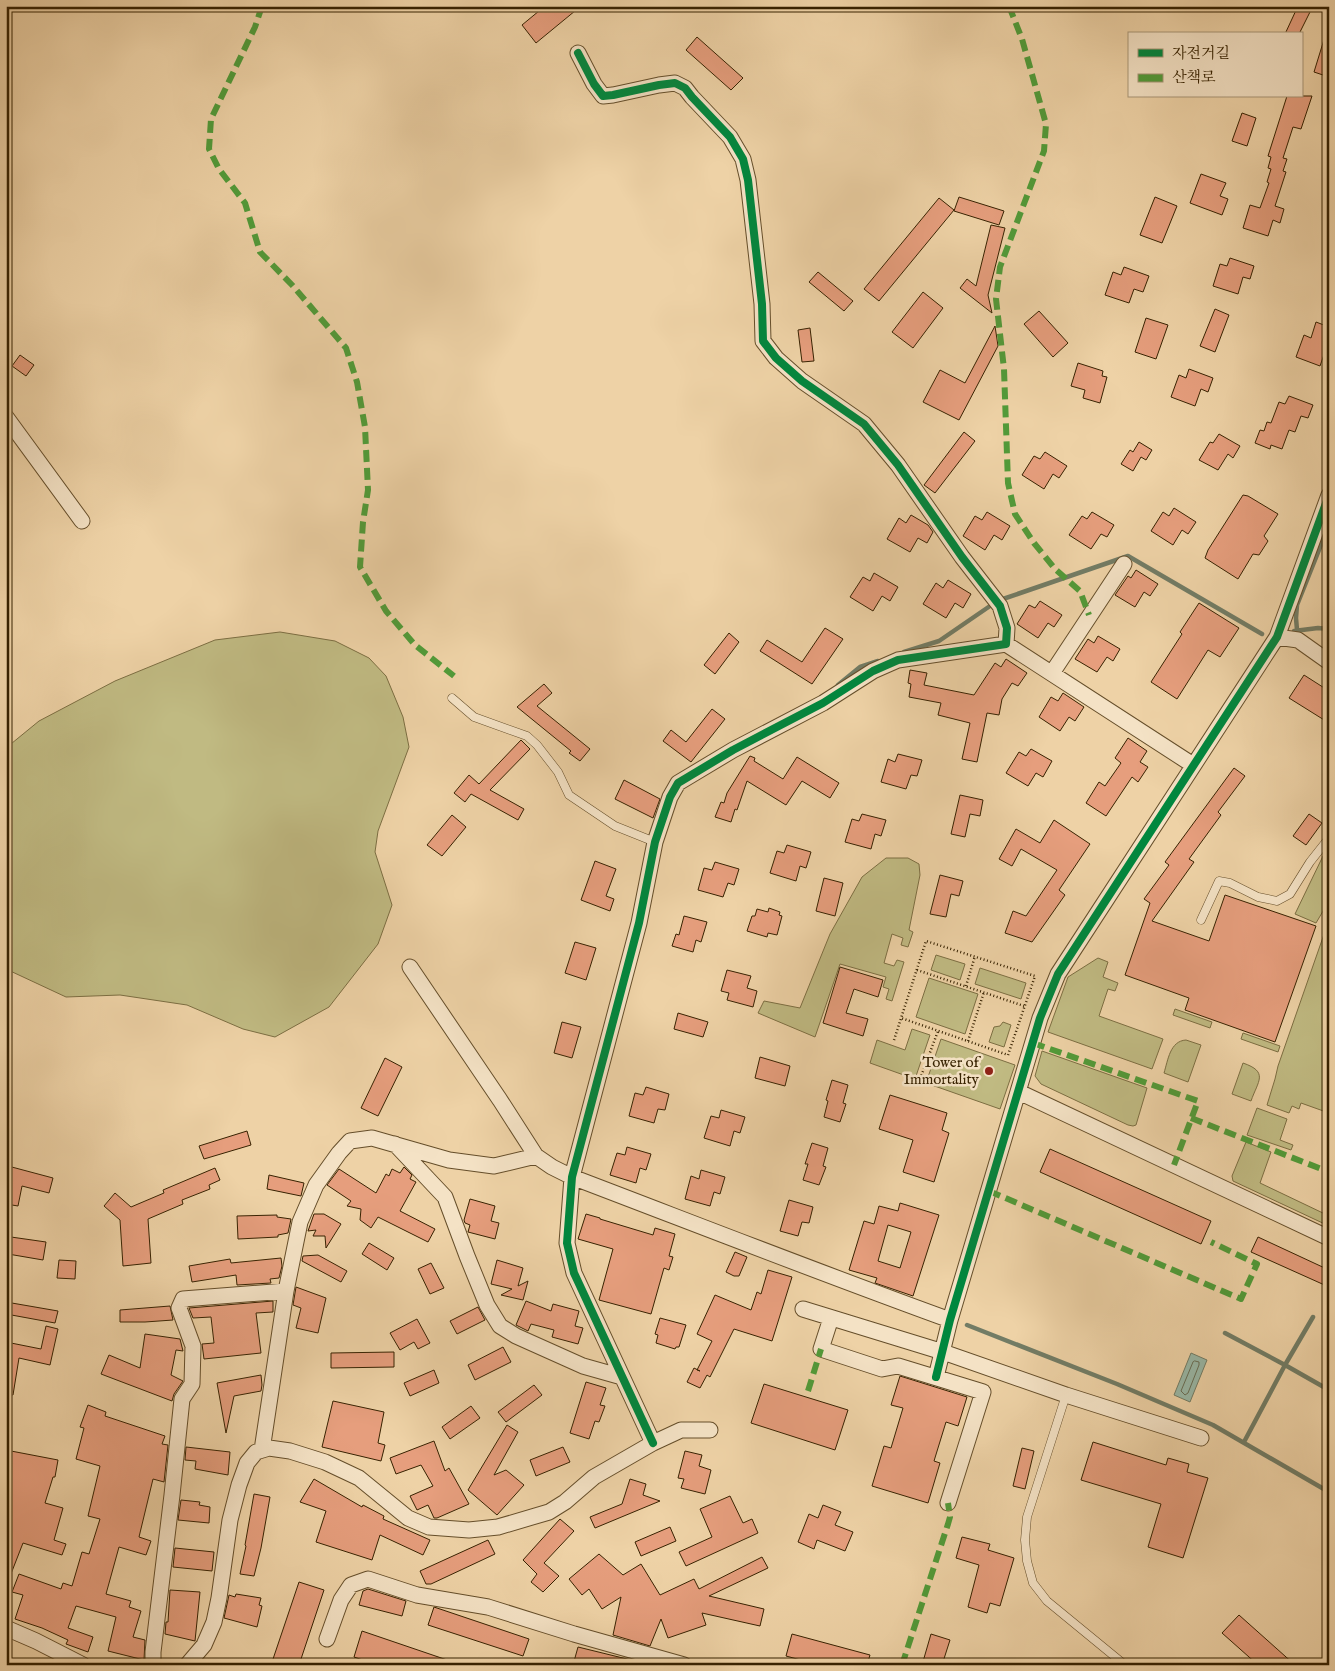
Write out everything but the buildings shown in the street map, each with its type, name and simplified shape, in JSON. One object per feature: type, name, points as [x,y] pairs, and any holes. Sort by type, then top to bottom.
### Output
[{"type":"street","points":[[578,53],[594,84],[603,96],[613,96],[675,83],[685,88],[730,137],[743,159],[748,180],[762,304],[763,341],[776,358],[802,381],[864,424],[898,465],[962,557],[1000,606],[1007,628],[1006,644]]},
{"type":"street","points":[[6,417],[82,521]]},
{"type":"street","points":[[936,1377],[950,1320],[1040,1018],[1058,974],[1276,637],[1329,495]]},
{"type":"street","points":[[1052,674],[1124,564]]},
{"type":"street","points":[[1276,637],[1298,640],[1329,662]]},
{"type":"street","points":[[653,1442],[574,1273],[567,1243],[572,1177],[639,922],[655,842],[670,797],[678,783],[733,750],[823,703],[873,671],[898,660],[1006,644],[1192,765]]},
{"type":"street","points":[[410,967],[536,1156],[552,1167],[572,1177],[748,1243],[853,1285],[950,1320]]},
{"type":"street","points":[[1019,1092],[1329,1238]]},
{"type":"street","points":[[262,1450],[286,1291],[300,1222],[316,1185],[350,1141],[372,1138],[449,1160],[494,1166],[536,1156]]},
{"type":"street","points":[[394,1143],[445,1197],[466,1256],[487,1305],[500,1326],[516,1336],[583,1366],[622,1377]]},
{"type":"street","points":[[152,1665],[182,1399],[192,1384],[193,1346],[179,1308],[183,1298],[286,1291]]},
{"type":"street","points":[[803,1309],[943,1352],[1066,1395],[1200,1438]]},
{"type":"street","points":[[831,1318],[821,1349],[882,1370],[898,1366],[983,1392],[948,1503]]},
{"type":"street","points":[[186,1665],[204,1645],[214,1622],[230,1520],[247,1463],[256,1452],[270,1448],[290,1451],[325,1462],[359,1478],[408,1518],[429,1527],[468,1530],[498,1527],[549,1512],[565,1502],[594,1477],[653,1442],[681,1430],[710,1430]]},
{"type":"street","points":[[327,1639],[341,1600],[352,1585],[368,1580],[417,1595],[488,1607],[684,1665]]},
{"type":"street","points":[[6,1628],[83,1665]]},
{"type":"lane","points":[[452,698],[474,717],[527,736],[537,745],[558,772],[569,795],[615,826],[655,842]]},
{"type":"lane","points":[[1201,920],[1218,882],[1230,883],[1258,897],[1277,901],[1290,894],[1310,862],[1329,838]]},
{"type":"lane","points":[[1066,1395],[1027,1517],[1027,1561],[1033,1583],[1047,1601],[1125,1665]]},
{"type":"path","points":[[894,1040],[916,970],[926,941],[1035,976],[1008,1055],[901,1018]]},
{"type":"path","points":[[965,986],[975,956]]},
{"type":"path","points":[[916,970],[1025,1006]]},
{"type":"path","points":[[968,1041],[984,992]]},
{"type":"path","points":[[919,1082],[938,1031]]},
{"type":"shaded area","points":[[280,632],[335,641],[369,658],[386,676],[403,717],[409,747],[378,831],[375,852],[392,905],[378,944],[329,1007],[275,1037],[243,1029],[187,1005],[120,995],[66,997],[6,969],[6,840],[10,831],[6,826],[6,748],[39,721],[115,681],[215,640]]},
{"type":"shaded area","points":[[1329,852],[1329,901],[1316,923],[1295,914],[1323,856]]},
{"type":"shaded area","points":[[886,858],[908,858],[919,864],[920,875],[909,930],[913,932],[908,947],[901,945],[903,938],[892,934],[884,963],[894,966],[897,960],[904,962],[892,1001],[886,999],[889,989],[883,987],[886,977],[840,964],[815,1037],[758,1013],[764,1001],[800,1008],[830,934],[862,877]]},
{"type":"shaded area","points":[[1329,920],[1329,1113],[1301,1103],[1299,1109],[1292,1106],[1289,1113],[1267,1105],[1278,1066]]},
{"type":"shaded area","points":[[936,955],[965,964],[960,980],[931,970]]},
{"type":"shaded area","points":[[1098,958],[1108,962],[1103,977],[1118,983],[1115,991],[1108,989],[1099,1016],[1163,1039],[1152,1069],[1048,1032],[1068,977]]},
{"type":"shaded area","points":[[980,968],[1026,983],[1021,999],[975,984]]},
{"type":"shaded area","points":[[929,978],[978,994],[965,1034],[916,1017]]},
{"type":"shaded area","points":[[1175,1009],[1212,1022],[1210,1028],[1173,1015]]},
{"type":"shaded area","points":[[1003,1022],[1011,1025],[1004,1047],[989,1042],[994,1027],[1000,1026]]},
{"type":"shaded area","points":[[912,1029],[930,1035],[915,1079],[870,1063],[877,1040],[905,1050]]},
{"type":"shaded area","points":[[1243,1033],[1280,1046],[1278,1052],[1241,1039]]},
{"type":"shaded area","points":[[941,1039],[1015,1065],[1000,1109],[926,1083]]},
{"type":"shaded area","points":[[1186,1040],[1201,1045],[1188,1082],[1164,1073],[1173,1047]]},
{"type":"shaded area","points":[[1042,1051],[1147,1088],[1136,1125],[1128,1125],[1041,1084],[1035,1076]]},
{"type":"shaded area","points":[[1243,1063],[1251,1066],[1259,1074],[1258,1083],[1251,1101],[1232,1094]]},
{"type":"shaded area","points":[[1257,1108],[1287,1119],[1280,1140],[1293,1145],[1291,1150],[1247,1135]]},
{"type":"shaded area","points":[[1246,1142],[1271,1152],[1260,1183],[1325,1214],[1329,1205],[1329,1226],[1233,1181],[1232,1176]]},
{"type":"water","points":[[1191,1353],[1207,1360],[1190,1402],[1174,1395]]},
{"type":"waterway","points":[[1297,630],[1297,605],[1329,525]]},
{"type":"waterway","points":[[1000,600],[1128,556],[1262,634]]},
{"type":"waterway","points":[[904,652],[939,641],[990,606]]},
{"type":"waterway","points":[[1294,631],[1318,628],[1329,629]]},
{"type":"waterway","points":[[838,685],[860,667],[878,661]]},
{"type":"waterway","points":[[1244,1442],[1313,1317]]},
{"type":"waterway","points":[[967,1325],[1117,1384],[1213,1425],[1329,1492]]},
{"type":"waterway","points":[[1225,1333],[1329,1390]]},
{"type":"marked path","points":[[262,6],[255,27],[211,119],[209,149],[219,169],[245,203],[260,252],[293,286],[346,348],[357,382],[365,427],[368,490],[363,522],[360,567],[386,611],[415,645],[454,676]]},
{"type":"marked path","points":[[1009,6],[1022,39],[1046,124],[1044,151],[1000,267],[996,299],[1004,369],[1008,483],[1015,514],[1034,543],[1055,569],[1080,591],[1089,615]]},
{"type":"marked path","points":[[1033,1043],[1198,1101],[1174,1165]]},
{"type":"marked path","points":[[1191,1118],[1329,1172]]},
{"type":"marked path","points":[[989,1191],[1241,1299],[1257,1264],[1211,1242]]},
{"type":"marked path","points":[[808,1391],[821,1349]]},
{"type":"marked path","points":[[902,1665],[950,1517],[948,1503]]},
{"type":"cycle path","points":[[578,53],[594,84],[603,96],[675,83],[685,88],[730,137],[743,159],[748,180],[762,304],[763,341],[776,358],[802,381],[864,424],[898,465],[962,557],[1000,606],[1007,628],[1006,644],[898,660],[873,671],[823,703],[733,750],[678,783],[670,797],[655,842],[639,923],[572,1177],[567,1243],[574,1273],[653,1443]]},
{"type":"cycle path","points":[[936,1377],[950,1320],[1040,1018],[1058,974],[1277,637],[1329,495]]},
{"type":"place","name":"Tower of Immortality","points":[[989,1071]]}]
